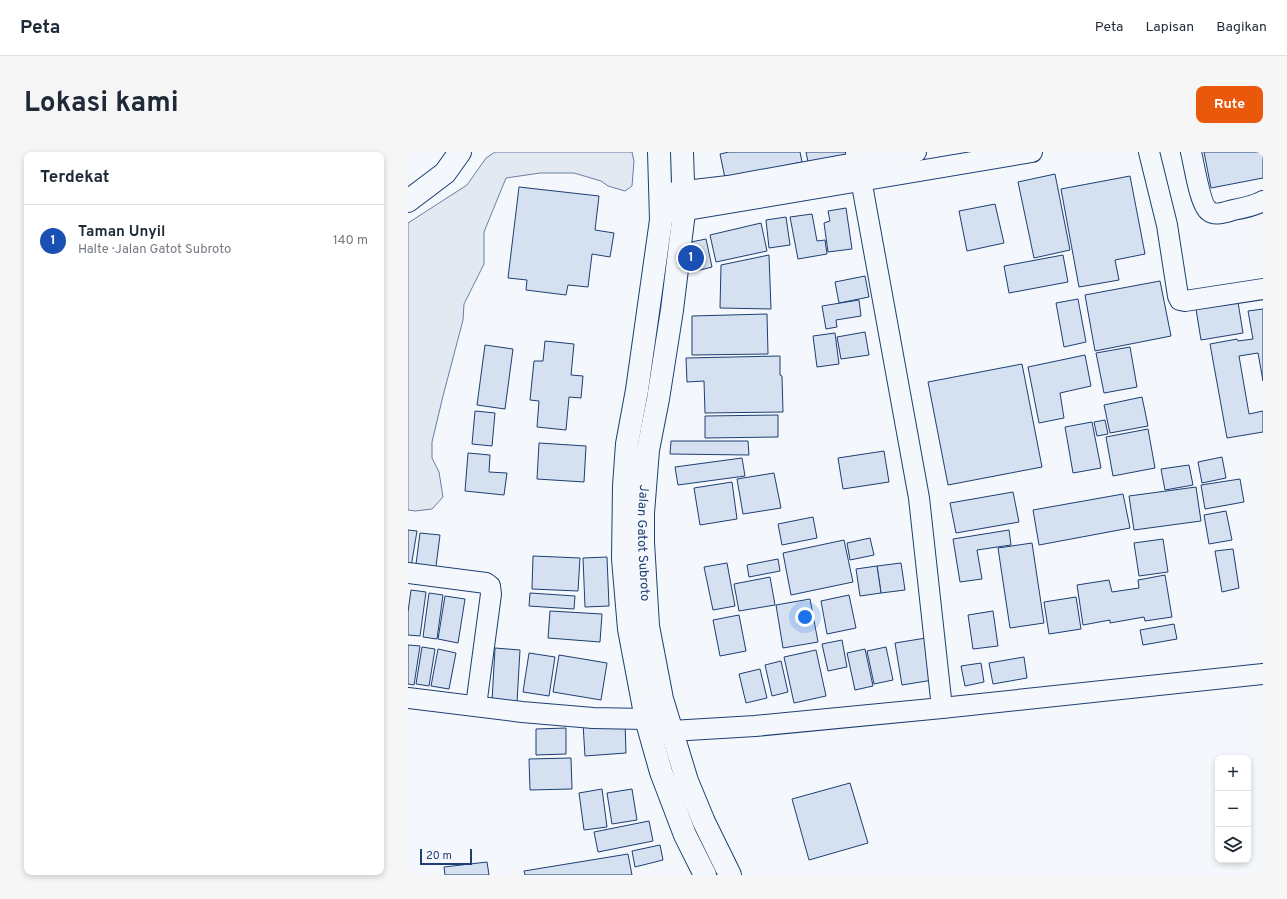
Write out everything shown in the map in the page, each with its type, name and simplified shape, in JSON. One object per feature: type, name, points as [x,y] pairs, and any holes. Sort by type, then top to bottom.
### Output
[{"type":"main road","points":[[408,201],[445,174],[460,152]]},
{"type":"main road","name":"Jalan Gatot Subroto","points":[[659,152],[661,204],[643,349],[627,444],[624,486],[623,559],[629,629],[655,728],[661,772],[685,835],[705,875]]},
{"type":"main road","name":"Jalan Gatot Subroto","points":[[682,152],[683,202],[672,310],[648,450],[643,513],[643,542],[648,626],[662,699],[655,728],[687,781],[704,822],[730,875]]},
{"type":"street","points":[[661,204],[683,202],[728,186],[858,165],[916,152]]},
{"type":"street","points":[[858,165],[1032,152]]},
{"type":"street","points":[[1150,152],[1180,300],[1185,301],[1263,289]]},
{"type":"street","points":[[1191,152],[1202,202],[1209,211],[1217,213],[1226,212],[1263,202]]},
{"type":"street","points":[[858,165],[919,498],[942,708]]},
{"type":"street","points":[[408,574],[486,583],[490,586],[491,594],[476,706]]},
{"type":"street","points":[[408,698],[593,718],[655,728],[756,726],[1263,674]]},
{"type":"shaded area","points":[[495,152],[632,152],[634,161],[632,186],[625,191],[608,186],[601,181],[574,173],[540,173],[506,178],[484,232],[484,264],[464,304],[463,320],[432,442],[432,458],[439,472],[443,497],[432,509],[415,511],[408,510],[408,223],[467,185],[486,158]]},
{"type":"building","points":[[729,152],[800,152],[802,162],[725,178],[720,154]]},
{"type":"building","points":[[806,152],[848,152],[849,155],[808,162]]},
{"type":"building","points":[[1204,152],[1263,152],[1263,178],[1211,188]]},
{"type":"building","points":[[1055,174],[1070,250],[1034,258],[1018,182]]},
{"type":"building","points":[[1130,176],[1145,254],[1115,260],[1119,280],[1079,287],[1061,189]]},
{"type":"building","points":[[519,187],[599,196],[595,230],[614,233],[610,257],[592,254],[588,287],[568,285],[566,295],[526,290],[527,280],[508,278]]},
{"type":"building","points":[[995,204],[1004,243],[967,251],[959,211]]},
{"type":"building","points":[[846,208],[852,249],[828,252],[824,223],[830,221],[828,211]]},
{"type":"building","points":[[812,214],[817,241],[825,240],[827,254],[798,259],[790,217]]},
{"type":"building","points":[[786,217],[790,245],[769,248],[766,220]]},
{"type":"building","points":[[761,223],[767,251],[716,262],[710,235]]},
{"type":"building","points":[[706,239],[712,267],[692,272],[686,243]]},
{"type":"building","points":[[769,255],[771,309],[720,308],[721,265]]},
{"type":"building","points":[[1063,255],[1068,282],[1009,293],[1004,266]]},
{"type":"building","points":[[865,276],[869,297],[839,303],[835,282]]},
{"type":"building","points":[[1160,281],[1171,336],[1095,351],[1085,295]]},
{"type":"building","points":[[1237,296],[1243,333],[1201,340],[1195,303]]},
{"type":"building","points":[[1078,299],[1086,342],[1064,347],[1056,303]]},
{"type":"building","points":[[859,300],[861,316],[836,320],[837,327],[826,329],[822,306]]},
{"type":"building","points":[[1263,309],[1263,381],[1258,353],[1239,356],[1249,414],[1263,411],[1263,432],[1227,438],[1210,344],[1237,339],[1238,341],[1253,339],[1248,311]]},
{"type":"building","points":[[767,314],[768,354],[692,355],[692,316]]},
{"type":"building","points":[[865,332],[869,355],[841,359],[837,337]]},
{"type":"building","points":[[835,333],[839,364],[817,367],[813,336]]},
{"type":"building","points":[[545,341],[574,344],[571,375],[583,376],[581,398],[569,397],[566,430],[537,427],[539,401],[530,400],[534,361],[543,361]]},
{"type":"building","points":[[485,345],[513,349],[505,409],[477,405]]},
{"type":"building","points":[[1130,347],[1137,387],[1104,393],[1096,353]]},
{"type":"building","points":[[1085,355],[1091,386],[1060,393],[1064,418],[1039,423],[1028,367]]},
{"type":"building","points":[[780,356],[783,412],[705,413],[704,381],[687,382],[686,358]]},
{"type":"building","points":[[1022,364],[1042,467],[948,485],[928,382]]},
{"type":"building","points":[[1142,397],[1148,426],[1110,433],[1104,405]]},
{"type":"building","points":[[475,411],[495,413],[492,446],[472,444]]},
{"type":"building","points":[[778,415],[778,437],[705,438],[705,416]]},
{"type":"building","points":[[1105,420],[1108,434],[1097,436],[1094,422]]},
{"type":"building","points":[[1092,422],[1101,468],[1073,473],[1065,427]]},
{"type":"building","points":[[1148,429],[1155,468],[1113,476],[1106,437]]},
{"type":"building","points":[[671,441],[748,441],[749,455],[670,454]]},
{"type":"building","points":[[539,443],[586,446],[584,482],[537,479]]},
{"type":"building","points":[[884,451],[889,482],[843,489],[838,458]]},
{"type":"building","points":[[468,453],[490,455],[489,472],[507,473],[504,495],[465,491]]},
{"type":"building","points":[[1222,457],[1226,478],[1202,483],[1198,462]]},
{"type":"building","points":[[742,458],[745,476],[678,485],[675,467]]},
{"type":"building","points":[[1189,465],[1193,485],[1165,490],[1161,469]]},
{"type":"building","points":[[774,473],[781,508],[743,514],[737,479]]},
{"type":"building","points":[[1240,479],[1244,502],[1205,509],[1201,485]]},
{"type":"building","points":[[732,482],[737,519],[700,525],[694,488]]},
{"type":"building","points":[[1196,487],[1201,521],[1134,530],[1129,496]]},
{"type":"building","points":[[1013,492],[1019,522],[956,533],[950,503]]},
{"type":"building","points":[[1123,494],[1130,528],[1039,545],[1033,510]]},
{"type":"building","points":[[1226,511],[1232,540],[1209,544],[1204,515]]},
{"type":"building","points":[[813,517],[817,538],[782,545],[778,524]]},
{"type":"building","points":[[408,530],[417,531],[410,573],[408,572]]},
{"type":"building","points":[[1009,530],[1011,545],[977,550],[982,579],[960,582],[953,539]]},
{"type":"building","points":[[420,533],[440,535],[435,574],[415,572]]},
{"type":"building","points":[[870,538],[874,555],[850,560],[847,543]]},
{"type":"building","points":[[1163,539],[1168,572],[1139,576],[1134,543]]},
{"type":"building","points":[[844,540],[853,582],[791,595],[783,553]]},
{"type":"building","points":[[1032,543],[1044,623],[1010,628],[998,548]]},
{"type":"building","points":[[1233,549],[1239,588],[1222,592],[1215,551]]},
{"type":"building","points":[[533,556],[580,558],[578,591],[532,589]]},
{"type":"building","points":[[607,557],[609,606],[585,607],[583,558]]},
{"type":"building","points":[[778,559],[780,571],[749,577],[747,565]]},
{"type":"building","points":[[727,563],[735,606],[713,610],[704,567]]},
{"type":"building","points":[[901,563],[905,590],[881,593],[877,566]]},
{"type":"building","points":[[877,566],[881,593],[860,596],[856,569]]},
{"type":"building","points":[[1165,575],[1172,617],[1145,621],[1144,617],[1110,623],[1110,620],[1083,625],[1077,585],[1109,580],[1112,592],[1139,588],[1138,580]]},
{"type":"building","points":[[770,577],[775,605],[739,611],[734,584]]},
{"type":"building","points":[[411,590],[426,592],[420,636],[408,635],[408,612]]},
{"type":"building","points":[[429,593],[443,595],[437,639],[423,637]]},
{"type":"building","points":[[530,593],[575,596],[574,609],[529,606]]},
{"type":"building","points":[[849,595],[856,628],[827,634],[821,601]]},
{"type":"building","points":[[445,596],[465,599],[458,643],[438,639]]},
{"type":"building","points":[[1076,597],[1081,629],[1049,634],[1044,602]]},
{"type":"building","points":[[810,599],[818,642],[783,648],[776,605]]},
{"type":"building","points":[[550,611],[602,614],[600,642],[548,638]]},
{"type":"building","points":[[993,611],[998,646],[973,649],[968,615]]},
{"type":"building","points":[[739,615],[746,651],[720,656],[713,620]]},
{"type":"building","points":[[1174,624],[1177,639],[1143,645],[1140,630]]},
{"type":"building","points":[[926,638],[933,680],[902,685],[895,643]]},
{"type":"building","points":[[842,640],[847,667],[828,671],[822,644]]},
{"type":"building","points":[[408,645],[420,646],[414,685],[408,684]]},
{"type":"building","points":[[422,647],[435,649],[429,686],[416,684]]},
{"type":"building","points":[[886,647],[893,680],[874,684],[867,651]]},
{"type":"building","points":[[495,648],[520,650],[517,702],[492,701]]},
{"type":"building","points":[[438,649],[456,653],[449,689],[431,686]]},
{"type":"building","points":[[865,649],[873,686],[855,690],[847,653]]},
{"type":"building","points":[[816,650],[826,696],[794,703],[784,657]]},
{"type":"building","points":[[529,653],[555,657],[549,696],[523,692]]},
{"type":"building","points":[[559,655],[607,663],[601,700],[553,692]]},
{"type":"building","points":[[1024,657],[1027,678],[993,684],[989,663]]},
{"type":"building","points":[[781,661],[788,692],[772,696],[765,665]]},
{"type":"building","points":[[981,663],[984,682],[965,686],[961,666]]},
{"type":"building","points":[[760,669],[767,698],[746,703],[739,674]]},
{"type":"building","points":[[625,722],[626,753],[585,756],[583,724]]},
{"type":"building","points":[[566,728],[566,754],[536,755],[536,729]]},
{"type":"building","points":[[571,758],[572,789],[530,790],[529,759]]},
{"type":"building","points":[[850,783],[868,843],[809,860],[792,799]]},
{"type":"building","points":[[602,789],[607,827],[584,830],[579,793]]},
{"type":"building","points":[[632,789],[637,820],[612,824],[607,793]]},
{"type":"building","points":[[649,821],[653,841],[598,852],[594,832]]},
{"type":"building","points":[[660,845],[663,860],[635,867],[632,851]]},
{"type":"building","points":[[628,854],[632,875],[525,875],[524,871]]},
{"type":"building","points":[[487,862],[489,875],[445,875],[444,867]]},
{"type":"place","name":"Taman Unyil","points":[[691,258]]}]
